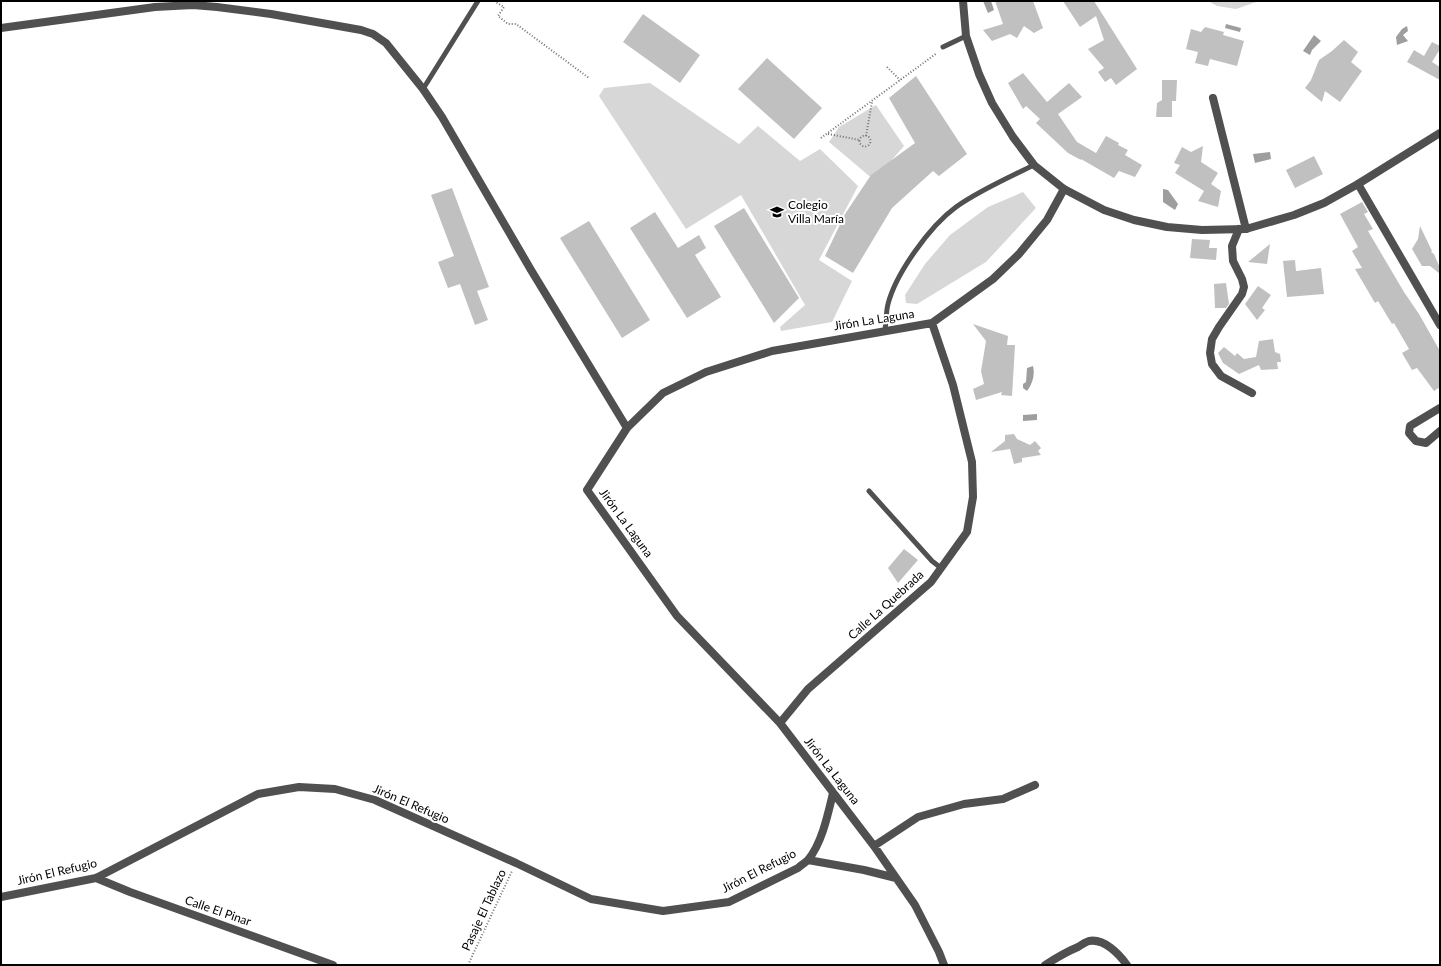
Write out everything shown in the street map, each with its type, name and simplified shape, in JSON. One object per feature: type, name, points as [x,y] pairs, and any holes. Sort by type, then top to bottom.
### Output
[{"type":"street","points":[[963,1],[966,36],[978,74],[992,103],[1013,137],[1034,165],[1064,189],[1104,210],[1141,221],[1167,227],[1202,230],[1242,229],[1300,213],[1324,203],[1358,184],[1440,133]]},
{"type":"street","points":[[1,28],[154,7],[192,5],[271,14],[361,30],[373,34],[386,43],[424,89],[627,428]]},
{"type":"street","points":[[1213,98],[1242,229],[1232,246],[1233,261],[1240,274],[1244,287],[1242,294],[1212,339],[1210,353],[1212,364],[1221,376],[1252,393]]},
{"type":"street","points":[[1358,184],[1440,325]]},
{"type":"street","name":"Jirón La Laguna","points":[[944,965],[915,905],[874,846],[780,723],[677,616],[587,490],[627,428],[663,393],[706,372],[772,351],[932,323],[993,279],[1019,254],[1048,220],[1064,189]]},
{"type":"street","name":"Calle La Quebrada","points":[[780,723],[808,689],[931,582],[966,532],[973,497],[972,462],[953,385],[932,323]]},
{"type":"street","points":[[1440,408],[1410,426],[1409,433],[1416,441],[1426,443],[1440,431]]},
{"type":"street","points":[[874,846],[918,816],[964,804],[1003,799],[1035,785]]},
{"type":"street","name":"Jirón El Refugio","points":[[1,897],[96,878],[258,794],[299,787],[335,789],[375,800],[516,863],[591,899],[663,911],[729,902],[798,868],[808,860],[816,846],[825,824],[833,793]]},
{"type":"street","name":"Jirón El Refugio","points":[[808,860],[896,878]]},
{"type":"street","name":"Calle El Pinar","points":[[96,878],[130,892],[333,965]]},
{"type":"street","points":[[1045,965],[1058,956],[1089,941],[1107,945],[1127,965]]},
{"type":"lane","points":[[424,89],[478,1]]},
{"type":"lane","points":[[943,47],[966,36]]},
{"type":"lane","points":[[884,331],[888,304],[898,277],[930,233],[955,208],[988,187],[1034,165]]},
{"type":"lane","points":[[869,491],[932,561],[941,568]]},
{"type":"path","points":[[494,1],[504,7],[498,16],[508,24],[516,24],[589,78]]},
{"type":"path","points":[[821,138],[939,52]]},
{"type":"path","points":[[886,67],[900,80]]},
{"type":"path","points":[[866,136],[872,100]]},
{"type":"path","points":[[826,134],[860,140]]},
{"type":"path","points":[[860,140],[862,136],[866,136]]},
{"type":"path","points":[[860,140],[863,146],[868,146],[871,141],[870,138],[866,136]]},
{"type":"path","name":"Pasaje El Tablazo","points":[[468,965],[516,863]]},
{"type":"shaded area","points":[[983,1],[991,1],[994,10],[988,13]]},
{"type":"shaded area","points":[[1208,1],[1259,1],[1236,9],[1217,6]]},
{"type":"shaded area","points":[[1226,24],[1241,28],[1240,32],[1225,28]]},
{"type":"shaded area","points":[[1407,26],[1408,31],[1403,35],[1408,41],[1397,45],[1396,37],[1402,29]]},
{"type":"shaded area","points":[[1314,35],[1321,41],[1312,50],[1310,55],[1303,51]]},
{"type":"shaded area","points":[[650,83],[739,144],[758,126],[800,161],[820,149],[858,186],[819,260],[852,281],[832,322],[781,331],[780,327],[805,305],[741,195],[686,229],[599,96],[604,88]]},
{"type":"shaded area","points":[[876,105],[904,146],[874,180],[829,142],[839,127]]},
{"type":"shaded area","points":[[1270,152],[1271,159],[1255,163],[1253,154]]},
{"type":"shaded area","points":[[1163,189],[1168,190],[1178,204],[1175,210],[1163,202]]},
{"type":"shaded area","points":[[1023,192],[1036,208],[986,262],[917,304],[906,303],[905,295],[925,264],[950,235],[988,207]]},
{"type":"shaded area","points":[[1033,366],[1033,379],[1027,391],[1023,388],[1023,384],[1026,382],[1027,368]]},
{"type":"shaded area","points":[[1037,414],[1037,420],[1023,421],[1023,415]]},
{"type":"building","points":[[995,1],[1033,1],[1043,28],[1034,33],[1024,26],[1017,38],[1010,34],[992,41],[983,30],[1003,24]]},
{"type":"building","points":[[1063,1],[1094,1],[1137,69],[1116,85],[1111,78],[1105,82],[1098,72],[1104,68],[1088,49],[1104,40],[1096,16],[1080,27]]},
{"type":"building","points":[[643,14],[700,55],[680,83],[623,42]]},
{"type":"building","points":[[1205,27],[1224,32],[1223,35],[1244,41],[1237,66],[1210,59],[1208,66],[1195,63],[1198,52],[1186,49],[1191,29],[1201,32]]},
{"type":"building","points":[[1344,40],[1358,52],[1351,62],[1362,71],[1340,102],[1325,91],[1322,102],[1305,88],[1311,80],[1319,60]]},
{"type":"building","points":[[1432,42],[1440,46],[1440,49],[1432,62],[1440,67],[1440,80],[1407,62],[1414,50],[1424,56]]},
{"type":"building","points":[[767,58],[822,108],[794,139],[738,89]]},
{"type":"building","points":[[1023,73],[1047,102],[1069,83],[1082,97],[1058,114],[1077,142],[1096,153],[1106,136],[1119,143],[1118,145],[1128,150],[1125,155],[1142,165],[1135,177],[1119,171],[1114,178],[1068,153],[1036,123],[1040,119],[1026,106],[1023,109],[1008,83]]},
{"type":"building","points":[[916,76],[967,154],[939,176],[933,171],[892,208],[853,273],[825,256],[845,214],[871,175],[915,143],[889,98]]},
{"type":"building","points":[[1162,80],[1177,80],[1176,101],[1172,101],[1172,117],[1156,117],[1157,103],[1162,100]]},
{"type":"building","points":[[1203,146],[1201,162],[1218,173],[1211,184],[1221,191],[1218,207],[1198,201],[1204,191],[1175,173],[1180,165],[1174,163],[1182,147],[1191,152]]},
{"type":"building","points":[[1314,156],[1323,174],[1295,188],[1286,170]]},
{"type":"building","points":[[452,188],[489,287],[477,291],[488,320],[475,325],[460,284],[448,288],[438,262],[454,256],[431,195]]},
{"type":"building","points":[[1362,202],[1368,212],[1364,214],[1373,229],[1368,231],[1440,351],[1440,387],[1434,391],[1417,368],[1412,370],[1402,353],[1409,349],[1394,323],[1392,324],[1378,301],[1375,303],[1355,269],[1362,268],[1352,251],[1358,247],[1340,214]]},
{"type":"building","points":[[744,208],[799,298],[774,323],[714,226]]},
{"type":"building","points":[[655,212],[678,248],[699,235],[706,248],[695,255],[721,297],[687,318],[630,228]]},
{"type":"building","points":[[589,221],[650,320],[622,338],[560,238]]},
{"type":"building","points":[[1420,226],[1432,251],[1431,252],[1434,254],[1440,268],[1440,274],[1430,266],[1422,266],[1412,249],[1418,239]]},
{"type":"building","points":[[1192,239],[1210,240],[1209,248],[1217,248],[1216,260],[1190,258]]},
{"type":"building","points":[[1270,244],[1267,264],[1248,262]]},
{"type":"building","points":[[1295,260],[1296,271],[1321,268],[1324,294],[1287,297],[1283,261]]},
{"type":"building","points":[[1226,283],[1229,304],[1226,308],[1215,308],[1214,284]]},
{"type":"building","points":[[1258,286],[1271,295],[1262,308],[1265,310],[1257,320],[1245,304]]},
{"type":"building","points":[[973,324],[1008,336],[1007,345],[1015,345],[1012,396],[1001,395],[1002,392],[976,400],[973,389],[984,384],[981,371],[986,341]]},
{"type":"building","points":[[1273,339],[1275,352],[1280,354],[1281,362],[1277,362],[1278,369],[1261,370],[1259,365],[1239,374],[1223,363],[1218,353],[1224,347],[1235,356],[1237,353],[1244,359],[1256,357],[1259,341]]},
{"type":"building","points":[[1014,434],[1017,439],[1030,445],[1035,441],[1041,448],[1038,451],[1041,455],[1022,458],[1022,462],[1014,464],[1010,449],[991,452],[1005,441],[1005,435]]},
{"type":"building","points":[[904,549],[918,560],[898,583],[888,568]]},
{"type":"place","name":"Colegio Villa María","points":[[777,212]]}]
